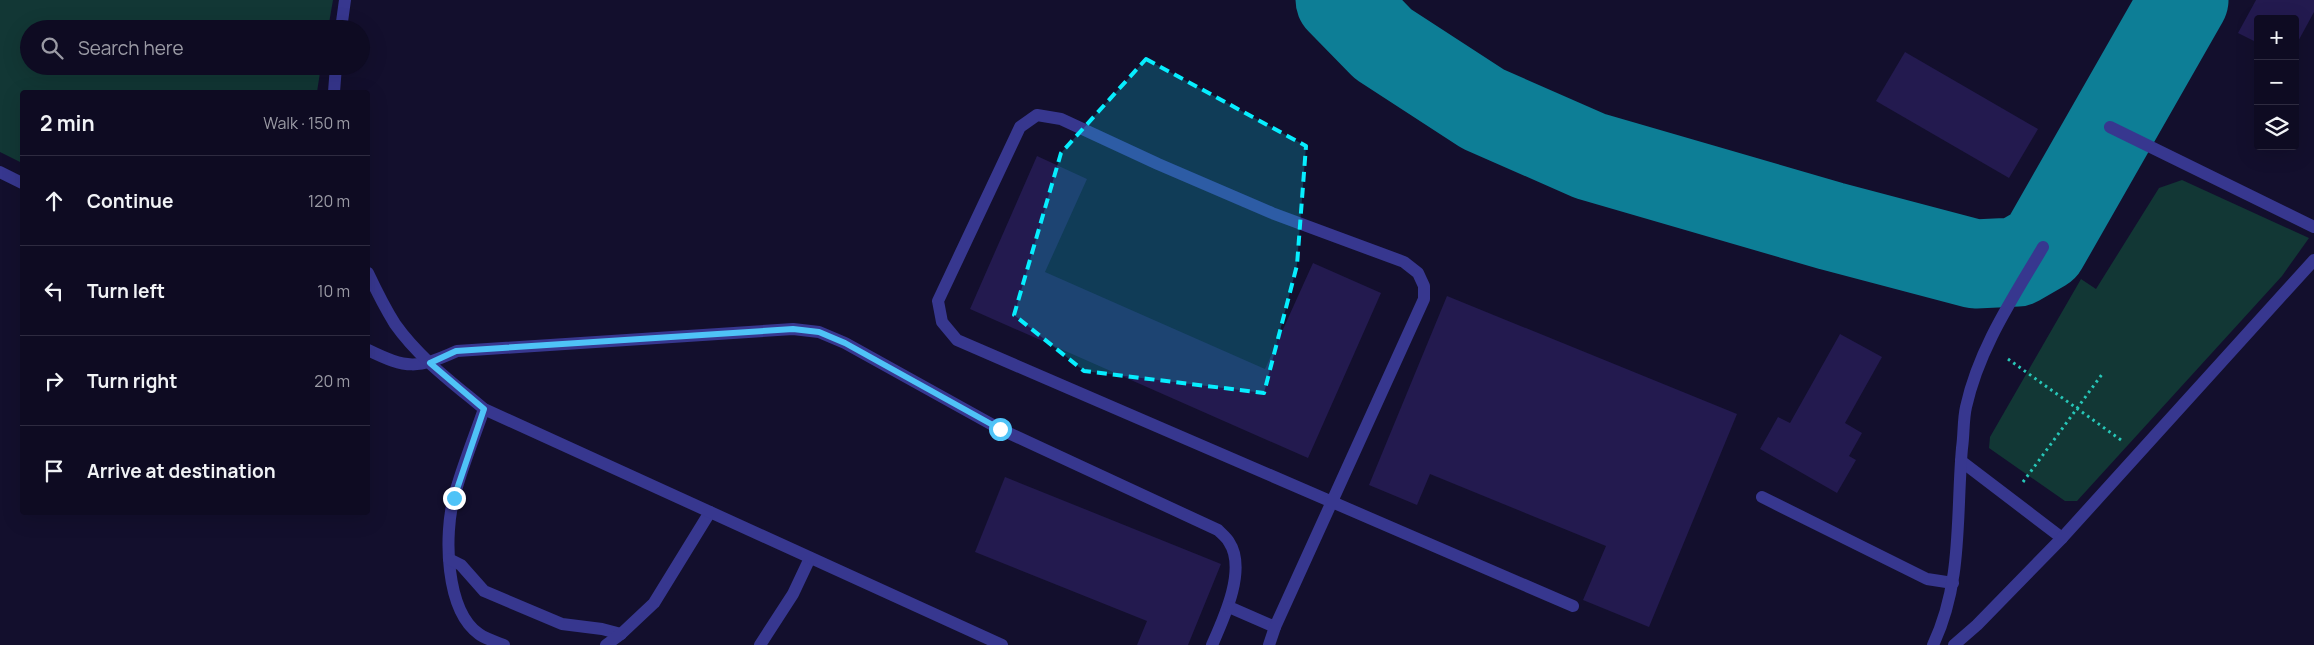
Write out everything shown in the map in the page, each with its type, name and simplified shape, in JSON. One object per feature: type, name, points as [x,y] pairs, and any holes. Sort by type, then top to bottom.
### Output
[{"type":"street","points":[[342,20],[345,0]]},
{"type":"street","points":[[334,90],[335,75]]},
{"type":"street","points":[[1269,645],[1275,627],[1332,503],[1424,299],[1424,286],[1418,273],[1404,262],[1272,213],[1158,164],[1061,119],[1037,115],[1020,127],[938,301],[942,322],[957,340],[1332,503],[1573,606]]},
{"type":"street","points":[[2110,127],[2314,227]]},
{"type":"street","points":[[0,172],[20,182]]},
{"type":"street","points":[[1934,645],[1945,620],[1956,566],[1961,461],[1966,407],[1987,344],[2043,247]]},
{"type":"street","points":[[1954,645],[2062,538],[2314,260]]},
{"type":"street","points":[[370,277],[396,324],[430,363],[484,409],[1002,645]]},
{"type":"street","points":[[370,351],[400,364],[416,365],[430,363],[456,351],[793,329],[819,332],[845,343],[1000,429],[1218,530],[1229,542],[1236,561],[1229,607],[1212,645]]},
{"type":"street","points":[[484,409],[454,498],[448,559],[452,584],[466,621],[480,634],[504,645]]},
{"type":"street","points":[[1961,461],[2062,538]]},
{"type":"street","points":[[1762,497],[1927,579],[1953,583]]},
{"type":"street","points":[[606,645],[621,634],[654,603],[710,512]]},
{"type":"street","points":[[760,645],[793,594],[810,558]]},
{"type":"street","points":[[448,559],[461,565],[484,591],[562,624],[602,629],[621,634]]},
{"type":"street","points":[[1229,607],[1275,627]]},
{"type":"path","points":[[1987,344],[2139,453]]},
{"type":"path","points":[[2011,499],[2103,373]]},
{"type":"highlighted area","points":[[1146,59],[1306,146],[1297,265],[1264,393],[1084,371],[1014,315],[1061,153]]},
{"type":"green space","points":[[0,0],[333,0],[330,20],[20,20],[20,75],[320,75],[317,90],[20,90],[20,162],[0,152]]},
{"type":"green space","points":[[2182,180],[2309,238],[2282,276],[2077,501],[2065,501],[1989,448],[1990,437],[2081,279],[2096,289],[2159,188]]},
{"type":"building","points":[[2256,0],[2314,0],[2314,12],[2299,40],[2299,15],[2254,15],[2254,41],[2238,33]]},
{"type":"building","points":[[1905,52],[2038,129],[2009,178],[1876,101]]},
{"type":"building","points":[[1037,156],[1087,179],[1045,272],[1265,369],[1313,263],[1381,293],[1308,458],[970,309]]},
{"type":"building","points":[[1447,296],[1737,414],[1649,627],[1583,600],[1606,546],[1430,474],[1417,505],[1369,485]]},
{"type":"building","points":[[1840,334],[1882,357],[1845,423],[1862,433],[1849,456],[1856,460],[1837,493],[1760,449],[1778,417],[1790,423]]},
{"type":"building","points":[[1005,477],[1221,564],[1188,645],[1137,645],[1147,621],[975,552]]},
{"type":"taxiway","points":[[1340,0],[1383,44],[1483,109],[1590,156],[1831,226],[1975,264],[2017,262],[2043,247],[2184,0]]},
{"type":"route","points":[[454,498],[484,409],[430,363],[456,351],[793,329],[819,332],[845,343],[1000,429]]}]
